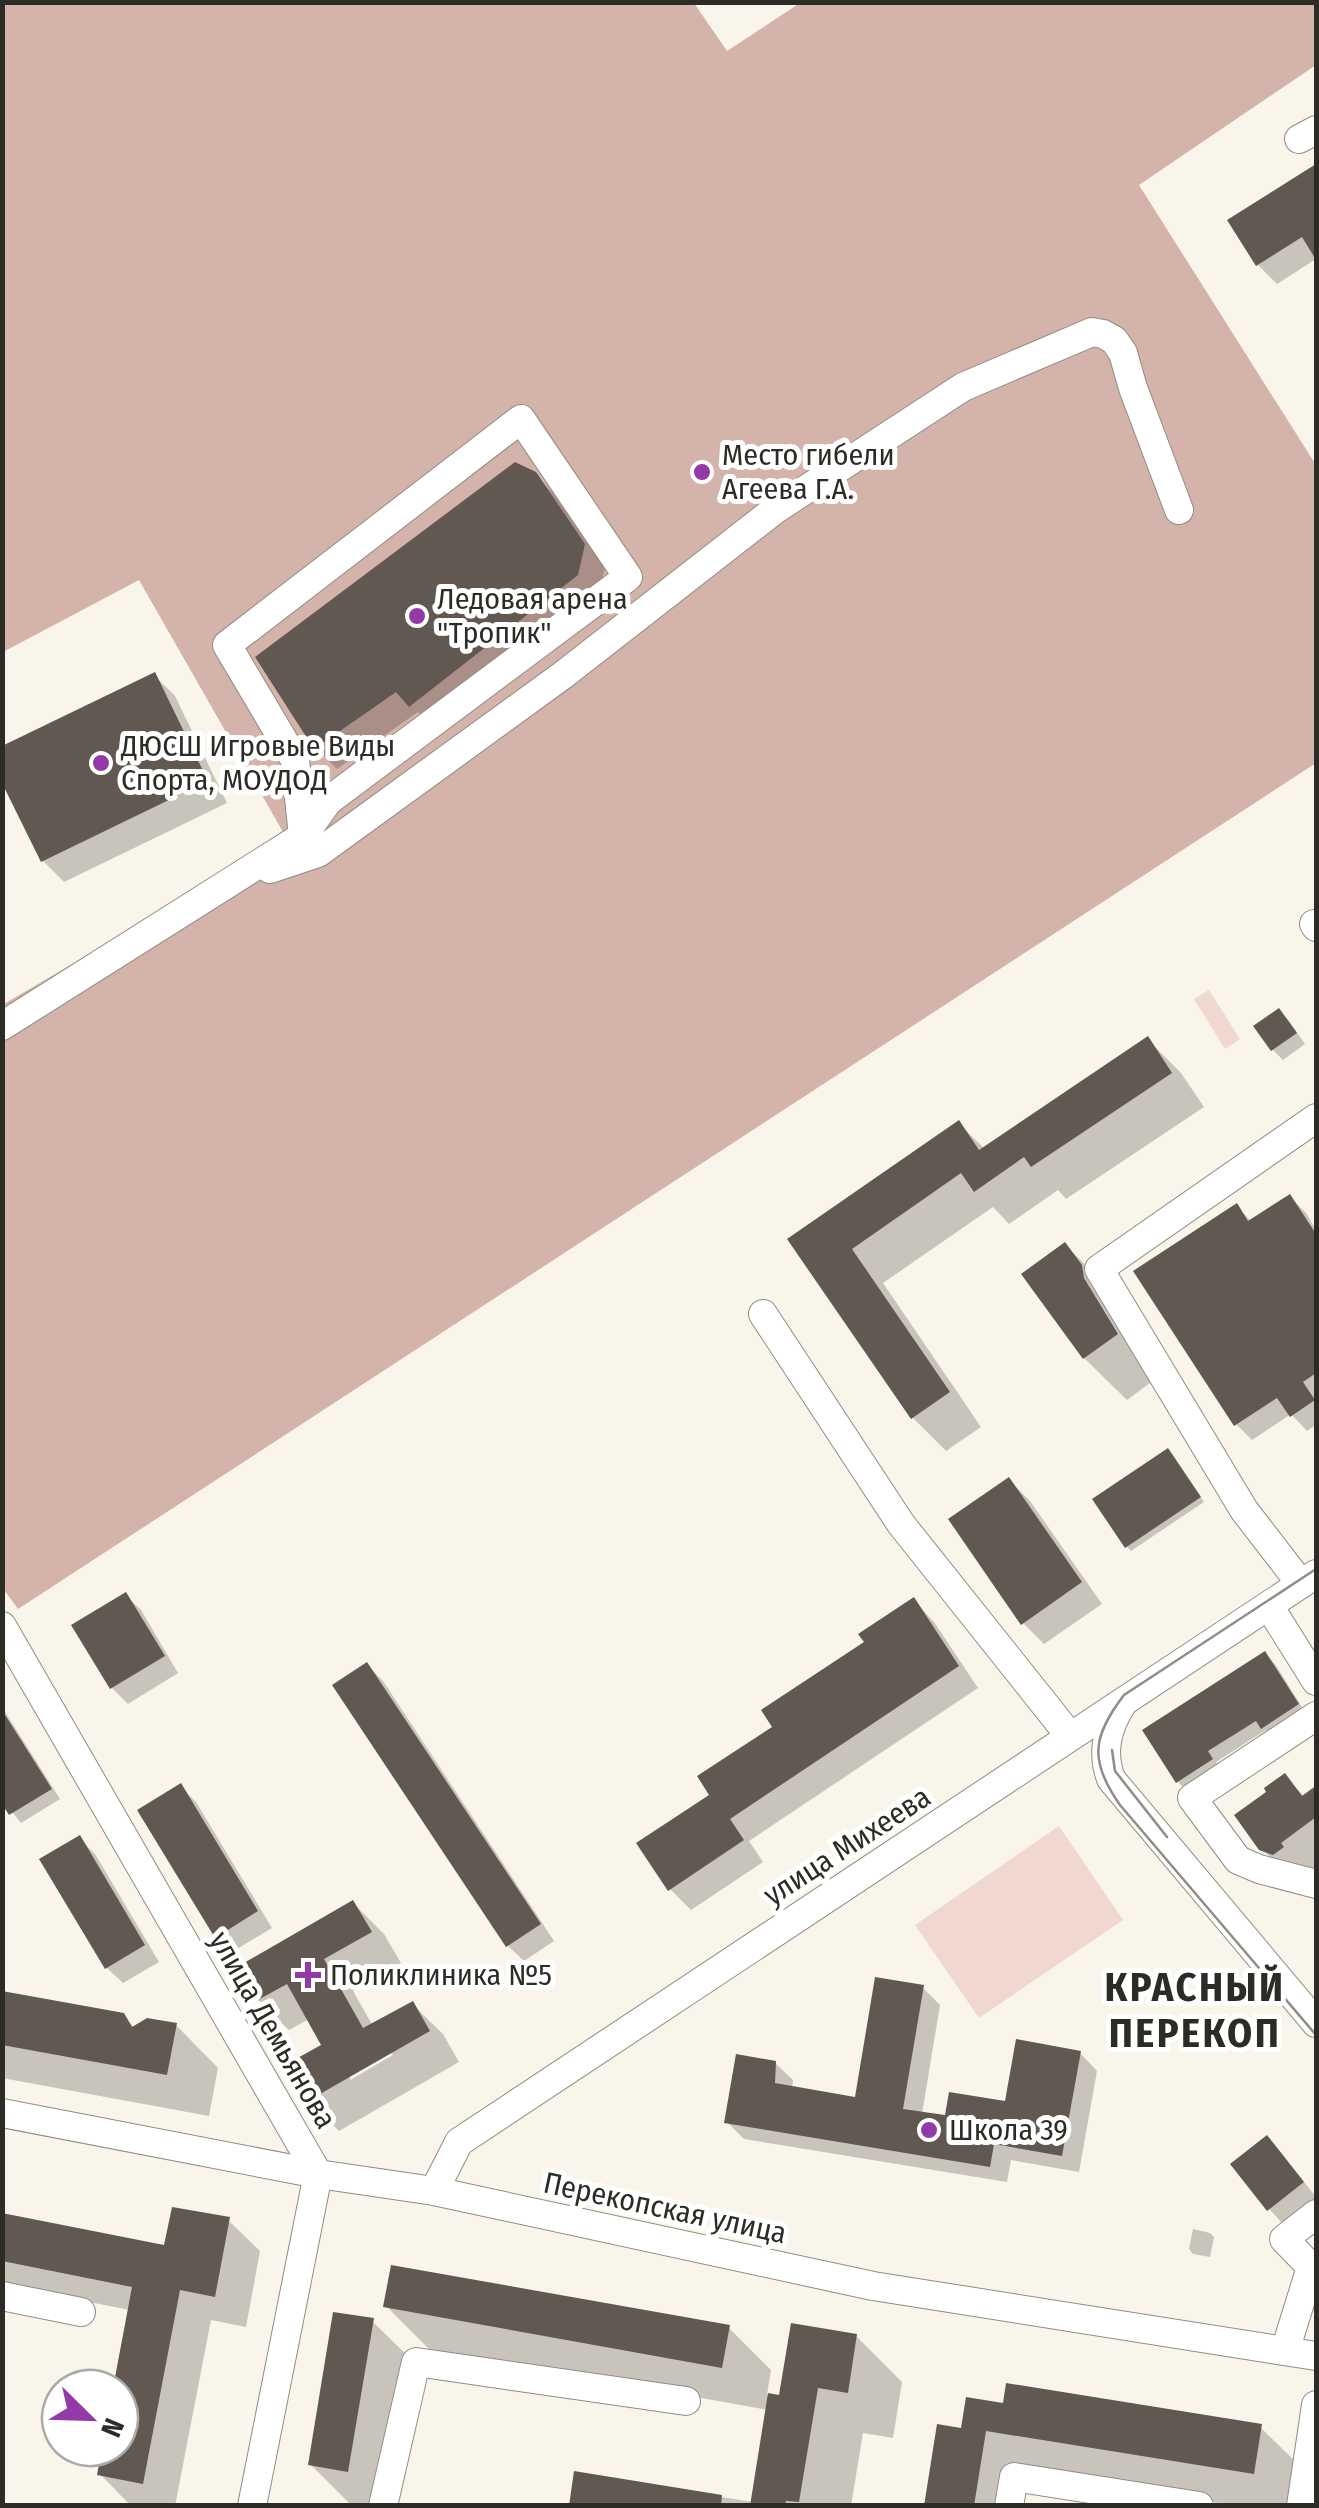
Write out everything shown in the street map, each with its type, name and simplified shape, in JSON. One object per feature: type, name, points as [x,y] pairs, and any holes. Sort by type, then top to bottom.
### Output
[{"type":"street","points":[[225,885],[318,852],[563,675],[776,509],[963,387],[1092,332],[1114,340],[1124,353],[1133,388],[1179,510]]},
{"type":"street","points":[[2,1026],[303,836],[328,801],[628,577],[521,419],[228,645],[296,760],[303,836]]},
{"type":"street","points":[[1309,1579],[1244,1510],[1099,1269],[1316,1118]]},
{"type":"street","points":[[763,1314],[900,1524],[1070,1736]]},
{"type":"street","name":"улица Михеева","points":[[434,2191],[460,2142],[1309,1579]]},
{"type":"street","points":[[1269,1606],[1316,1681]]},
{"type":"street","name":"улица Демьянова","points":[[2,1626],[318,2174],[252,2506]]},
{"type":"street","points":[[1124,1700],[1108,1732],[1105,1753],[1111,1779],[1316,2023]]},
{"type":"street","points":[[1316,1716],[1192,1798],[1238,1860],[1316,1884]]},
{"type":"street","name":"Перекопская улица","points":[[2,2112],[318,2174],[434,2191],[873,2286],[1316,2356]]},
{"type":"street","points":[[1285,2350],[1311,2268],[1284,2239],[1316,2214]]},
{"type":"street","points":[[2,2296],[80,2312]]},
{"type":"street","points":[[383,2506],[416,2362],[686,2401]]},
{"type":"street","points":[[1301,2506],[1316,2405]]},
{"type":"street","points":[[1009,2506],[1014,2477],[1200,2506]]},
{"type":"shaded area","points":[[3,3],[694,3],[727,51],[800,3],[1316,3],[1316,65],[1139,185],[1316,465],[1316,763],[18,1609],[2,1587],[2,1005],[287,839],[139,580],[3,652]]},
{"type":"shaded area","points":[[1209,990],[1240,1039],[1225,1049],[1194,999]]},
{"type":"shaded area","points":[[1059,1826],[1123,1920],[979,2018],[915,1925]]},
{"type":"building","points":[[1316,164],[1316,260],[1302,237],[1256,266],[1227,220]]},
{"type":"building","name":"Ледовая арена \"Тропик\"","points":[[515,462],[536,472],[585,544],[578,575],[409,707],[396,692],[314,749],[255,657]]},
{"type":"building","name":"ДЮСШ Игровые Виды Спорта, МОУДОД","points":[[155,672],[208,781],[41,862],[2,783],[2,746]]},
{"type":"building","points":[[1279,1008],[1297,1033],[1271,1051],[1253,1026]]},
{"type":"building","points":[[1148,1036],[1172,1073],[1031,1167],[1024,1157],[974,1192],[961,1173],[852,1249],[950,1392],[911,1419],[787,1239],[959,1120],[979,1150]]},
{"type":"building","points":[[1290,1194],[1316,1234],[1316,1373],[1303,1382],[1315,1400],[1290,1417],[1277,1398],[1234,1426],[1133,1271],[1237,1203],[1248,1221]]},
{"type":"building","points":[[1065,1242],[1082,1265],[1084,1278],[1118,1334],[1083,1359],[1021,1274]]},
{"type":"building","points":[[1168,1448],[1201,1497],[1125,1548],[1092,1499]]},
{"type":"building","points":[[1009,1477],[1082,1582],[1021,1625],[948,1519]]},
{"type":"building","points":[[126,1592],[165,1656],[110,1689],[71,1625]]},
{"type":"building","points":[[914,1597],[959,1666],[730,1819],[744,1840],[668,1891],[636,1843],[709,1795],[697,1776],[772,1727],[761,1710],[864,1642],[858,1634]]},
{"type":"building","points":[[1265,1651],[1299,1704],[1261,1729],[1256,1721],[1208,1751],[1213,1759],[1176,1783],[1142,1730]]},
{"type":"building","points":[[367,1662],[541,1924],[506,1947],[332,1685]]},
{"type":"building","points":[[2,1710],[52,1789],[9,1815],[2,1804]]},
{"type":"building","points":[[1285,1773],[1302,1796],[1316,1786],[1316,1817],[1281,1843],[1284,1847],[1273,1855],[1259,1850],[1234,1815]]},
{"type":"building","points":[[181,1783],[258,1911],[215,1938],[137,1810]]},
{"type":"building","points":[[80,1835],[145,1945],[105,1969],[39,1859]]},
{"type":"building","points":[[353,1900],[372,1932],[324,1959],[363,2028],[413,2001],[430,2031],[306,2102],[285,2065],[321,2045],[287,1984],[256,2001],[237,1967]]},
{"type":"building","points":[[875,1977],[924,1985],[903,2109],[945,2115],[949,2092],[1005,2101],[1016,2039],[1081,2051],[1062,2156],[994,2144],[990,2167],[724,2123],[736,2054],[776,2061],[775,2083],[855,2097]]},
{"type":"building","points":[[2,1991],[124,2013],[132,2027],[147,2018],[177,2023],[167,2075],[2,2045]]},
{"type":"building","points":[[1267,2135],[1304,2182],[1267,2211],[1230,2164]]},
{"type":"building","points":[[172,2207],[230,2217],[215,2297],[180,2290],[143,2484],[97,2475],[98,2468],[140,2468],[140,2368],[117,2368],[132,2287],[2,2261],[2,2213],[164,2245]]},
{"type":"building","points":[[391,2265],[730,2325],[722,2368],[383,2307]]},
{"type":"building","points":[[333,2312],[374,2318],[348,2472],[308,2465]]},
{"type":"building","points":[[791,2323],[857,2334],[848,2393],[818,2388],[799,2502],[750,2506],[768,2393],[779,2395]]},
{"type":"building","points":[[1006,2383],[1262,2424],[1254,2474],[986,2431],[974,2506],[924,2506],[937,2424],[961,2428],[966,2397],[1003,2403]]},
{"type":"building","points":[[574,2471],[722,2495],[721,2506],[569,2506]]},
{"type":"tram line","points":[[1316,1569],[1124,1695],[1106,1724],[1098,1749],[1103,1775],[1120,1805],[1316,2035]]},
{"type":"tram line","points":[[1112,1750],[1115,1771],[1167,1837]]},
{"type":"place","name":"Место гибели Агеева Г.А.","points":[[702,472]]},
{"type":"place","name":"Ледовая арена \"Тропик\"","points":[[417,616]]},
{"type":"place","name":"ДЮСШ Игровые Виды Спорта, МОУДОД","points":[[101,763]]},
{"type":"place","name":"Поликлиника №5","points":[[308,1975]]},
{"type":"place","name":"Школа 39","points":[[929,2130]]},
{"type":"district","name":"КРАСНЫЙ ПЕРЕКОП","points":[[1195,2011]]}]
